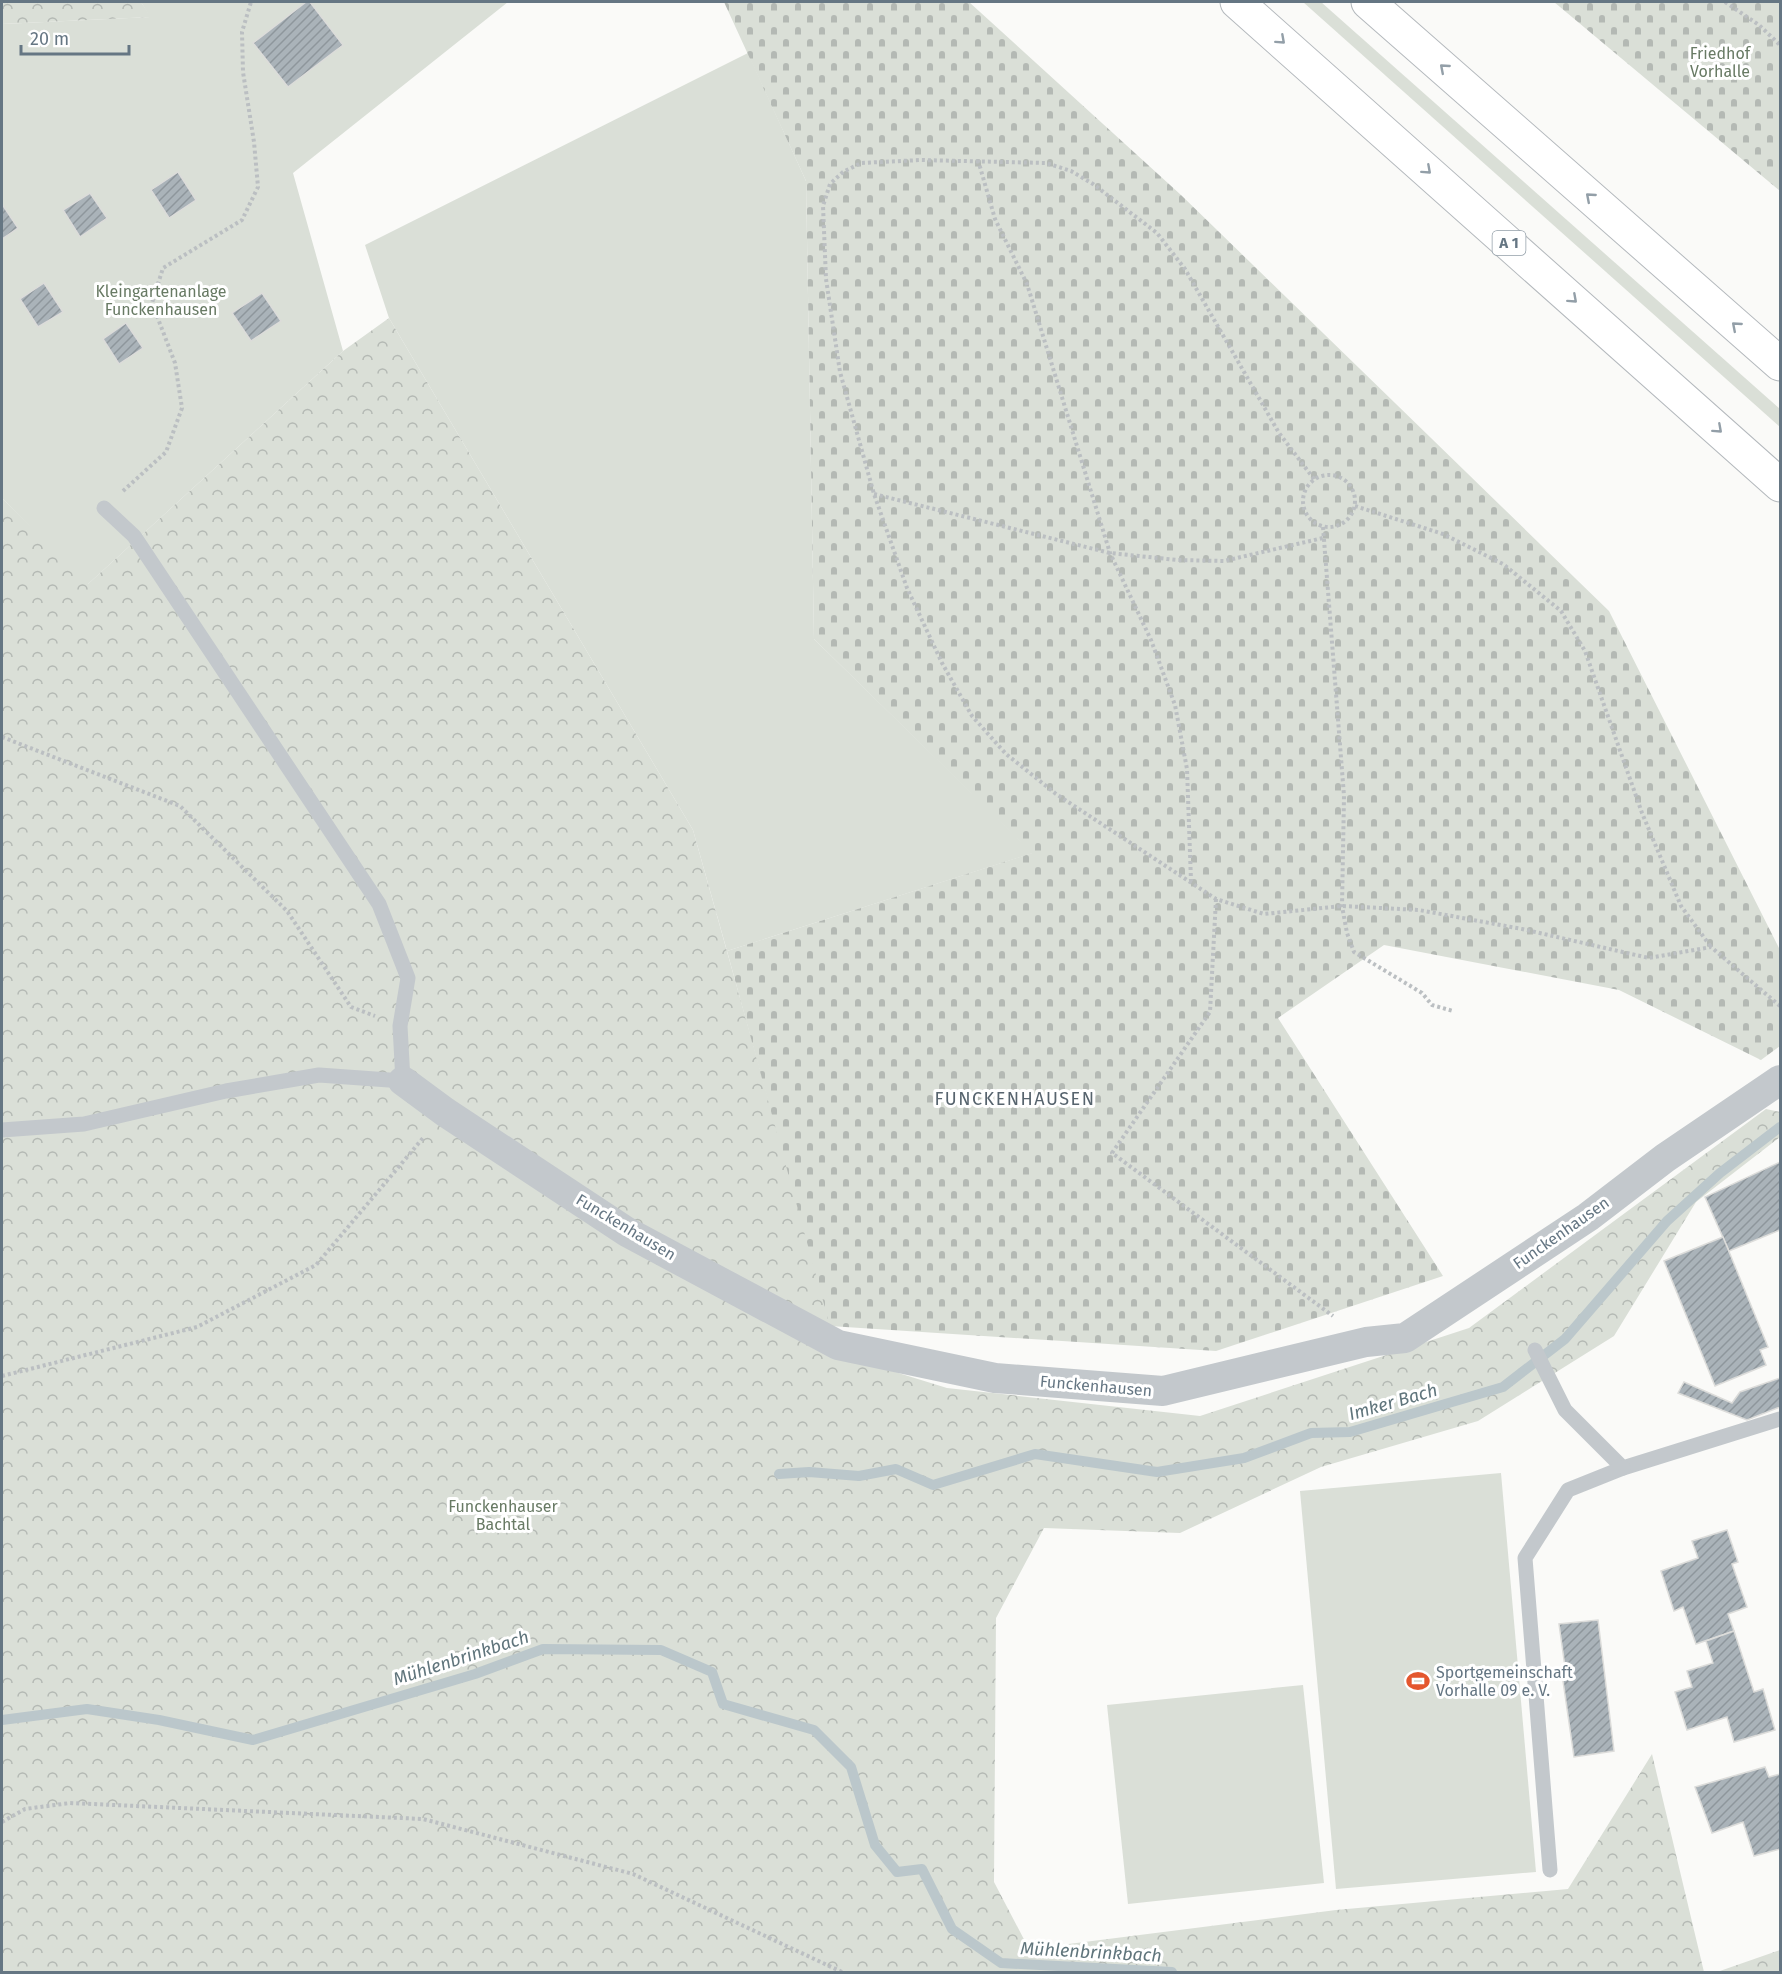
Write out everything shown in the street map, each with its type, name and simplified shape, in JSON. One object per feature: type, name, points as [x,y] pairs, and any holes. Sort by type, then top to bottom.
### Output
[{"type":"highway","name":"A 1","points":[[1237,2],[1780,485]]},
{"type":"highway","points":[[1368,2],[1780,364]]},
{"type":"street","name":"Funckenhausen","points":[[403,1081],[445,1112],[627,1232],[838,1345],[995,1378],[1163,1391],[1366,1342],[1405,1338],[1588,1217],[1665,1158],[1780,1080]]},
{"type":"lane","points":[[2,1130],[84,1124],[226,1091],[319,1075],[403,1081],[400,1026],[408,978],[379,903],[134,536],[104,508]]},
{"type":"lane","points":[[1535,1350],[1565,1410],[1623,1468]]},
{"type":"lane","points":[[1550,1870],[1525,1558],[1568,1490],[1623,1468],[1780,1419]]},
{"type":"path","points":[[104,508],[166,452],[182,408],[175,363],[152,303],[163,268],[242,220],[258,187],[254,142],[243,72],[242,32],[251,2]]},
{"type":"path","points":[[1725,2],[1759,25],[1780,45]]},
{"type":"path","points":[[978,160],[995,219],[1027,284],[1110,553],[1151,640],[1175,705],[1187,769],[1191,880]]},
{"type":"path","points":[[1314,479],[1279,433],[1185,269],[1157,233],[1134,213],[1071,171],[1046,163],[978,160],[861,163],[843,172],[830,184],[823,206],[826,279],[840,372],[874,494],[907,588],[942,663],[972,716],[1006,754],[1056,794],[1191,880],[1216,899],[1264,914],[1342,906],[1419,910],[1522,929],[1649,958],[1711,947]]},
{"type":"path","points":[[1327,475],[1345,480],[1351,487],[1355,506],[1346,521],[1339,526],[1323,527],[1313,522],[1303,507],[1305,489],[1314,479],[1327,475]]},
{"type":"path","points":[[874,494],[1110,553],[1177,560],[1224,561],[1323,538]]},
{"type":"path","points":[[1355,506],[1443,534],[1503,564],[1561,611],[1585,651],[1642,813],[1681,906],[1711,947],[1780,1006]]},
{"type":"path","points":[[1323,527],[1344,796],[1342,906],[1347,933],[1354,952],[1422,993],[1432,1005],[1453,1011]]},
{"type":"path","points":[[2,737],[180,806],[288,911],[351,1007],[400,1026]]},
{"type":"path","points":[[1216,899],[1210,1012],[1112,1153],[1306,1295],[1366,1342]]},
{"type":"path","points":[[2,1377],[197,1327],[316,1265],[445,1112]]},
{"type":"path","points":[[2,1822],[26,1809],[70,1803],[423,1819],[633,1874],[842,1972]]},
{"type":"green space","points":[[2,2],[141,2],[151,17],[2,24]]},
{"type":"green space","name":"Kleingartenanlage Funckenhausen","points":[[141,2],[508,2],[293,173],[343,351],[87,585],[2,498],[2,24],[150,17]]},
{"type":"green space","points":[[724,2],[969,2],[1181,195],[1609,611],[1780,950],[1780,1046],[1761,1060],[1619,990],[1384,945],[1278,1018],[1443,1276],[1216,1351],[830,1326],[727,951],[1032,853],[814,639],[806,181]]},
{"type":"green space","points":[[1303,2],[1321,2],[1780,409],[1780,427]]},
{"type":"green space","name":"Friedhof Vorhalle","points":[[1554,2],[1780,2],[1780,191]]},
{"type":"green space","points":[[748,53],[806,181],[814,639],[1033,853],[727,951],[693,830],[389,318],[365,245]]},
{"type":"green space","name":"Funckenhauser Bachtal","points":[[389,318],[693,830],[840,1355],[947,1388],[1200,1416],[1469,1328],[1766,1109],[1780,1112],[1780,1137],[1696,1202],[1614,1336],[1478,1421],[1321,1467],[1180,1533],[1044,1528],[996,1618],[994,1882],[1029,1949],[1336,1910],[1568,1889],[1652,1754],[1704,1972],[2,1972],[2,498],[88,584],[343,351]]},
{"type":"green space","name":"Sportgemeinschaft Vorhalle 09 e. V.","points":[[1501,1473],[1536,1872],[1336,1889],[1300,1491]]},
{"type":"green space","points":[[1303,1685],[1324,1883],[1128,1904],[1107,1705]]},
{"type":"green space","points":[[1780,1950],[1780,1972],[1717,1972]]},
{"type":"building","points":[[306,2],[310,2],[343,45],[288,87],[253,43]]},
{"type":"building","points":[[178,172],[196,200],[169,218],[151,190]]},
{"type":"building","points":[[90,193],[107,218],[80,237],[63,210]]},
{"type":"building","points":[[2,204],[18,228],[2,239]]},
{"type":"building","points":[[44,283],[63,312],[38,327],[20,299]]},
{"type":"building","points":[[262,293],[281,321],[251,341],[232,313]]},
{"type":"building","points":[[126,323],[143,348],[119,364],[103,339]]},
{"type":"building","points":[[1780,1162],[1780,1230],[1729,1251],[1705,1197]]},
{"type":"building","points":[[1723,1237],[1768,1347],[1760,1350],[1766,1365],[1715,1386],[1664,1261]]},
{"type":"building","points":[[1780,1378],[1780,1407],[1747,1420],[1678,1393],[1684,1382],[1732,1403],[1740,1392]]},
{"type":"building","points":[[1727,1530],[1738,1562],[1732,1564],[1747,1607],[1728,1614],[1734,1631],[1696,1644],[1683,1607],[1674,1611],[1661,1571],[1698,1558],[1692,1541]]},
{"type":"building","points":[[1598,1620],[1614,1751],[1574,1757],[1562,1674],[1566,1674],[1559,1624]]},
{"type":"building","points":[[1734,1631],[1754,1692],[1763,1689],[1775,1730],[1734,1742],[1727,1717],[1687,1730],[1675,1692],[1692,1687],[1687,1671],[1713,1663],[1706,1641]]},
{"type":"building","points":[[1765,1767],[1769,1777],[1780,1774],[1780,1849],[1754,1856],[1743,1822],[1712,1833],[1695,1787]]},
{"type":"waterway","name":"Imker Bach","points":[[779,1474],[809,1472],[859,1476],[896,1469],[933,1485],[1035,1454],[1157,1472],[1244,1458],[1311,1433],[1350,1432],[1503,1387],[1565,1339],[1667,1221],[1720,1173],[1780,1127]]},
{"type":"waterway","name":"Mühlenbrinkbach","points":[[2,1720],[87,1709],[159,1720],[253,1740],[475,1674],[543,1649],[661,1650],[712,1672],[723,1704],[814,1730],[851,1767],[875,1845],[897,1872],[922,1869],[952,1929],[1001,1963],[1172,1972]]},
{"type":"place","name":"Sportgemeinschaft Vorhalle 09 e. V.","points":[[1418,1681]]},
{"type":"district","name":"FUNCKENHAUSEN","points":[[1015,1099]]}]
